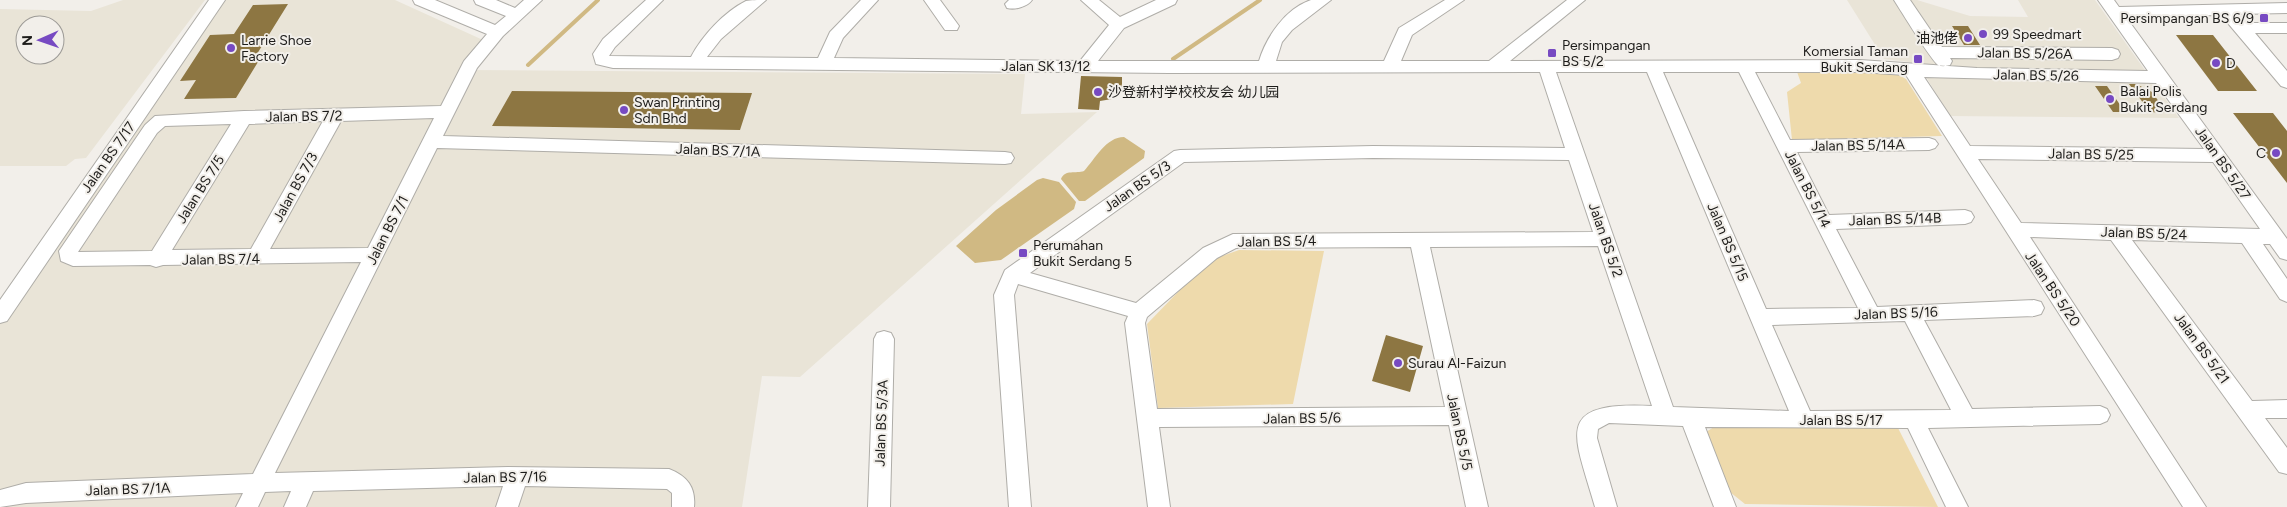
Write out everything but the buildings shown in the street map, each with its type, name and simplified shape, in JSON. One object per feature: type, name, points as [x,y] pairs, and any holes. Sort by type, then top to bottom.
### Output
[{"type":"street","name":"Jalan BS 7/17","points":[[0,315],[217,0]]},
{"type":"street","points":[[421,0],[497,32]]},
{"type":"street","points":[[482,0],[516,14]]},
{"type":"street","name":"Jalan BS 7/1","points":[[247,507],[470,65],[497,32],[534,0]]},
{"type":"street","name":"Jalan SK 13/12","points":[[655,0],[609,43],[601,58],[613,62],[1085,66],[1492,68],[1652,64],[1744,66]]},
{"type":"street","points":[[696,62],[701,51],[710,40],[758,0]]},
{"type":"street","points":[[823,64],[836,36],[870,0]]},
{"type":"street","points":[[932,0],[950,26]]},
{"type":"street","points":[[1089,0],[1118,24]]},
{"type":"street","points":[[1085,66],[1118,24],[1169,0]]},
{"type":"street","points":[[1266,66],[1270,47],[1287,22],[1322,0]]},
{"type":"street","points":[[1390,67],[1405,32],[1456,0]]},
{"type":"street","points":[[1902,0],[1952,73]]},
{"type":"street","points":[[1492,68],[1570,2]]},
{"type":"street","points":[[2110,6],[2226,10],[2287,8]]},
{"type":"street","name":"Jalan BS 5/27","points":[[2110,6],[2287,254]]},
{"type":"street","points":[[2226,10],[2287,82]]},
{"type":"street","points":[[2242,28],[2287,28]]},
{"type":"street","name":"Jalan BS 5/26A","points":[[1938,52],[2112,54]]},
{"type":"street","name":"Jalan BS 5/15","points":[[1652,64],[1804,420]]},
{"type":"street","name":"Jalan BS 5/2","points":[[1546,66],[1665,414]]},
{"type":"street","name":"Jalan BS 5/26","points":[[1744,66],[1892,66],[1912,71],[1952,73],[2161,77]]},
{"type":"street","name":"Jalan BS 5/14","points":[[1744,66],[1870,313]]},
{"type":"street","name":"Jalan BS 5/20","points":[[1912,71],[2195,507]]},
{"type":"street","name":"Jalan BS 7/2","points":[[68,256],[68,251],[151,130],[160,120],[447,112]]},
{"type":"street","name":"Jalan BS 7/3","points":[[256,258],[335,116]]},
{"type":"street","name":"Jalan BS 7/5","points":[[156,260],[244,117]]},
{"type":"street","name":"Jalan BS 7/1A","points":[[432,142],[1005,158]]},
{"type":"street","name":"Jalan BS 5/14A","points":[[1786,146],[1930,144]]},
{"type":"street","name":"Jalan BS 5/3","points":[[1012,275],[1180,156],[1373,152],[1575,154]]},
{"type":"street","name":"Jalan BS 5/25","points":[[1964,152],[2218,156]]},
{"type":"street","name":"Jalan BS 5/14B","points":[[1825,222],[1965,217]]},
{"type":"street","name":"Jalan BS 5/24","points":[[2014,230],[2275,236]]},
{"type":"street","name":"Jalan BS 5/21","points":[[2116,232],[2287,465]]},
{"type":"street","points":[[2247,236],[2287,294]]},
{"type":"street","name":"Jalan BS 5/4","points":[[1139,312],[1201,259],[1233,241],[1606,239]]},
{"type":"street","name":"Jalan BS 5/5","points":[[1420,240],[1456,416],[1477,507]]},
{"type":"street","name":"Jalan BS 7/4","points":[[68,256],[73,260],[156,260],[374,256]]},
{"type":"street","points":[[1020,507],[1004,295],[1012,275],[1139,312],[1135,336],[1159,507]]},
{"type":"street","name":"Jalan BS 5/16","points":[[1759,317],[2034,308]]},
{"type":"street","points":[[1910,312],[1966,418]]},
{"type":"street","name":"Jalan BS 5/3A","points":[[879,507],[884,339]]},
{"type":"street","points":[[2248,410],[2287,409]]},
{"type":"street","name":"Jalan BS 5/17","points":[[1606,507],[1586,438],[1587,427],[1594,420],[1605,415],[1665,414],[1692,418],[1804,420],[1914,420],[2100,415]]},
{"type":"street","name":"Jalan BS 5/6","points":[[1147,418],[1456,416]]},
{"type":"street","points":[[1692,418],[1725,507]]},
{"type":"street","points":[[1914,420],[1956,507]]},
{"type":"street","name":"Jalan BS 7/16","points":[[258,485],[307,481],[559,476],[669,479],[677,482],[682,488],[683,506]]},
{"type":"street","points":[[506,507],[517,477]]},
{"type":"street","points":[[295,507],[307,481]]},
{"type":"street","name":"Jalan BS 7/1A","points":[[0,501],[8,496],[26,493],[258,485]]},
{"type":"shaded area","points":[[123,0],[205,0],[86,158],[75,159],[66,166],[0,166],[0,9],[91,11]]},
{"type":"shaded area","points":[[221,0],[395,0],[483,40],[463,70],[1025,74],[1021,114],[1097,112],[800,377],[762,376],[742,507],[0,507],[0,319]]},
{"type":"shaded area","points":[[1847,0],[1917,0],[1970,16],[2028,17],[2018,0],[2095,0],[2179,118],[1949,116],[1918,63],[1884,59]]},
{"type":"shaded area","points":[[1886,68],[1906,79],[1942,136],[1792,140],[1787,92],[1801,83],[1796,69]]},
{"type":"shaded area","points":[[1124,137],[1145,151],[1144,158],[1085,201],[1079,201],[1061,179],[1063,176],[1068,173],[1084,171],[1106,145],[1118,138]]},
{"type":"shaded area","points":[[1043,178],[1059,182],[1076,202],[1074,209],[1001,260],[975,263],[956,246],[996,210],[1037,180]]},
{"type":"shaded area","points":[[1239,250],[1324,251],[1293,404],[1158,408],[1147,324],[1208,261]]},
{"type":"shaded area","points":[[1714,427],[1898,428],[1938,507],[1745,504],[1730,492],[1706,432]]},
{"type":"waterway","points":[[528,65],[598,0]]},
{"type":"waterway","points":[[1173,59],[1260,0]]},
{"type":"place","name":"Persimpangan BS 6/9","points":[[2264,18]]},
{"type":"place","name":"99 Speedmart","points":[[1983,34]]},
{"type":"place","name":"油池佬","points":[[1968,38]]},
{"type":"place","name":"Larrie Shoe Factory","points":[[231,48]]},
{"type":"place","name":"Persimpangan BS 5/2","points":[[1552,53]]},
{"type":"place","name":"Komersial Taman Bukit Serdang","points":[[1918,59]]},
{"type":"place","name":"D","points":[[2216,63]]},
{"type":"place","name":"沙登新村学校校友会 幼儿园","points":[[1098,92]]},
{"type":"place","name":"Balai Polis Bukit Serdang","points":[[2110,99]]},
{"type":"place","name":"Swan Printing Sdn Bhd","points":[[624,110]]},
{"type":"place","name":"C","points":[[2276,153]]},
{"type":"place","name":"Perumahan Bukit Serdang 5","points":[[1023,253]]},
{"type":"place","name":"Surau Al-Faizun","points":[[1398,363]]}]
